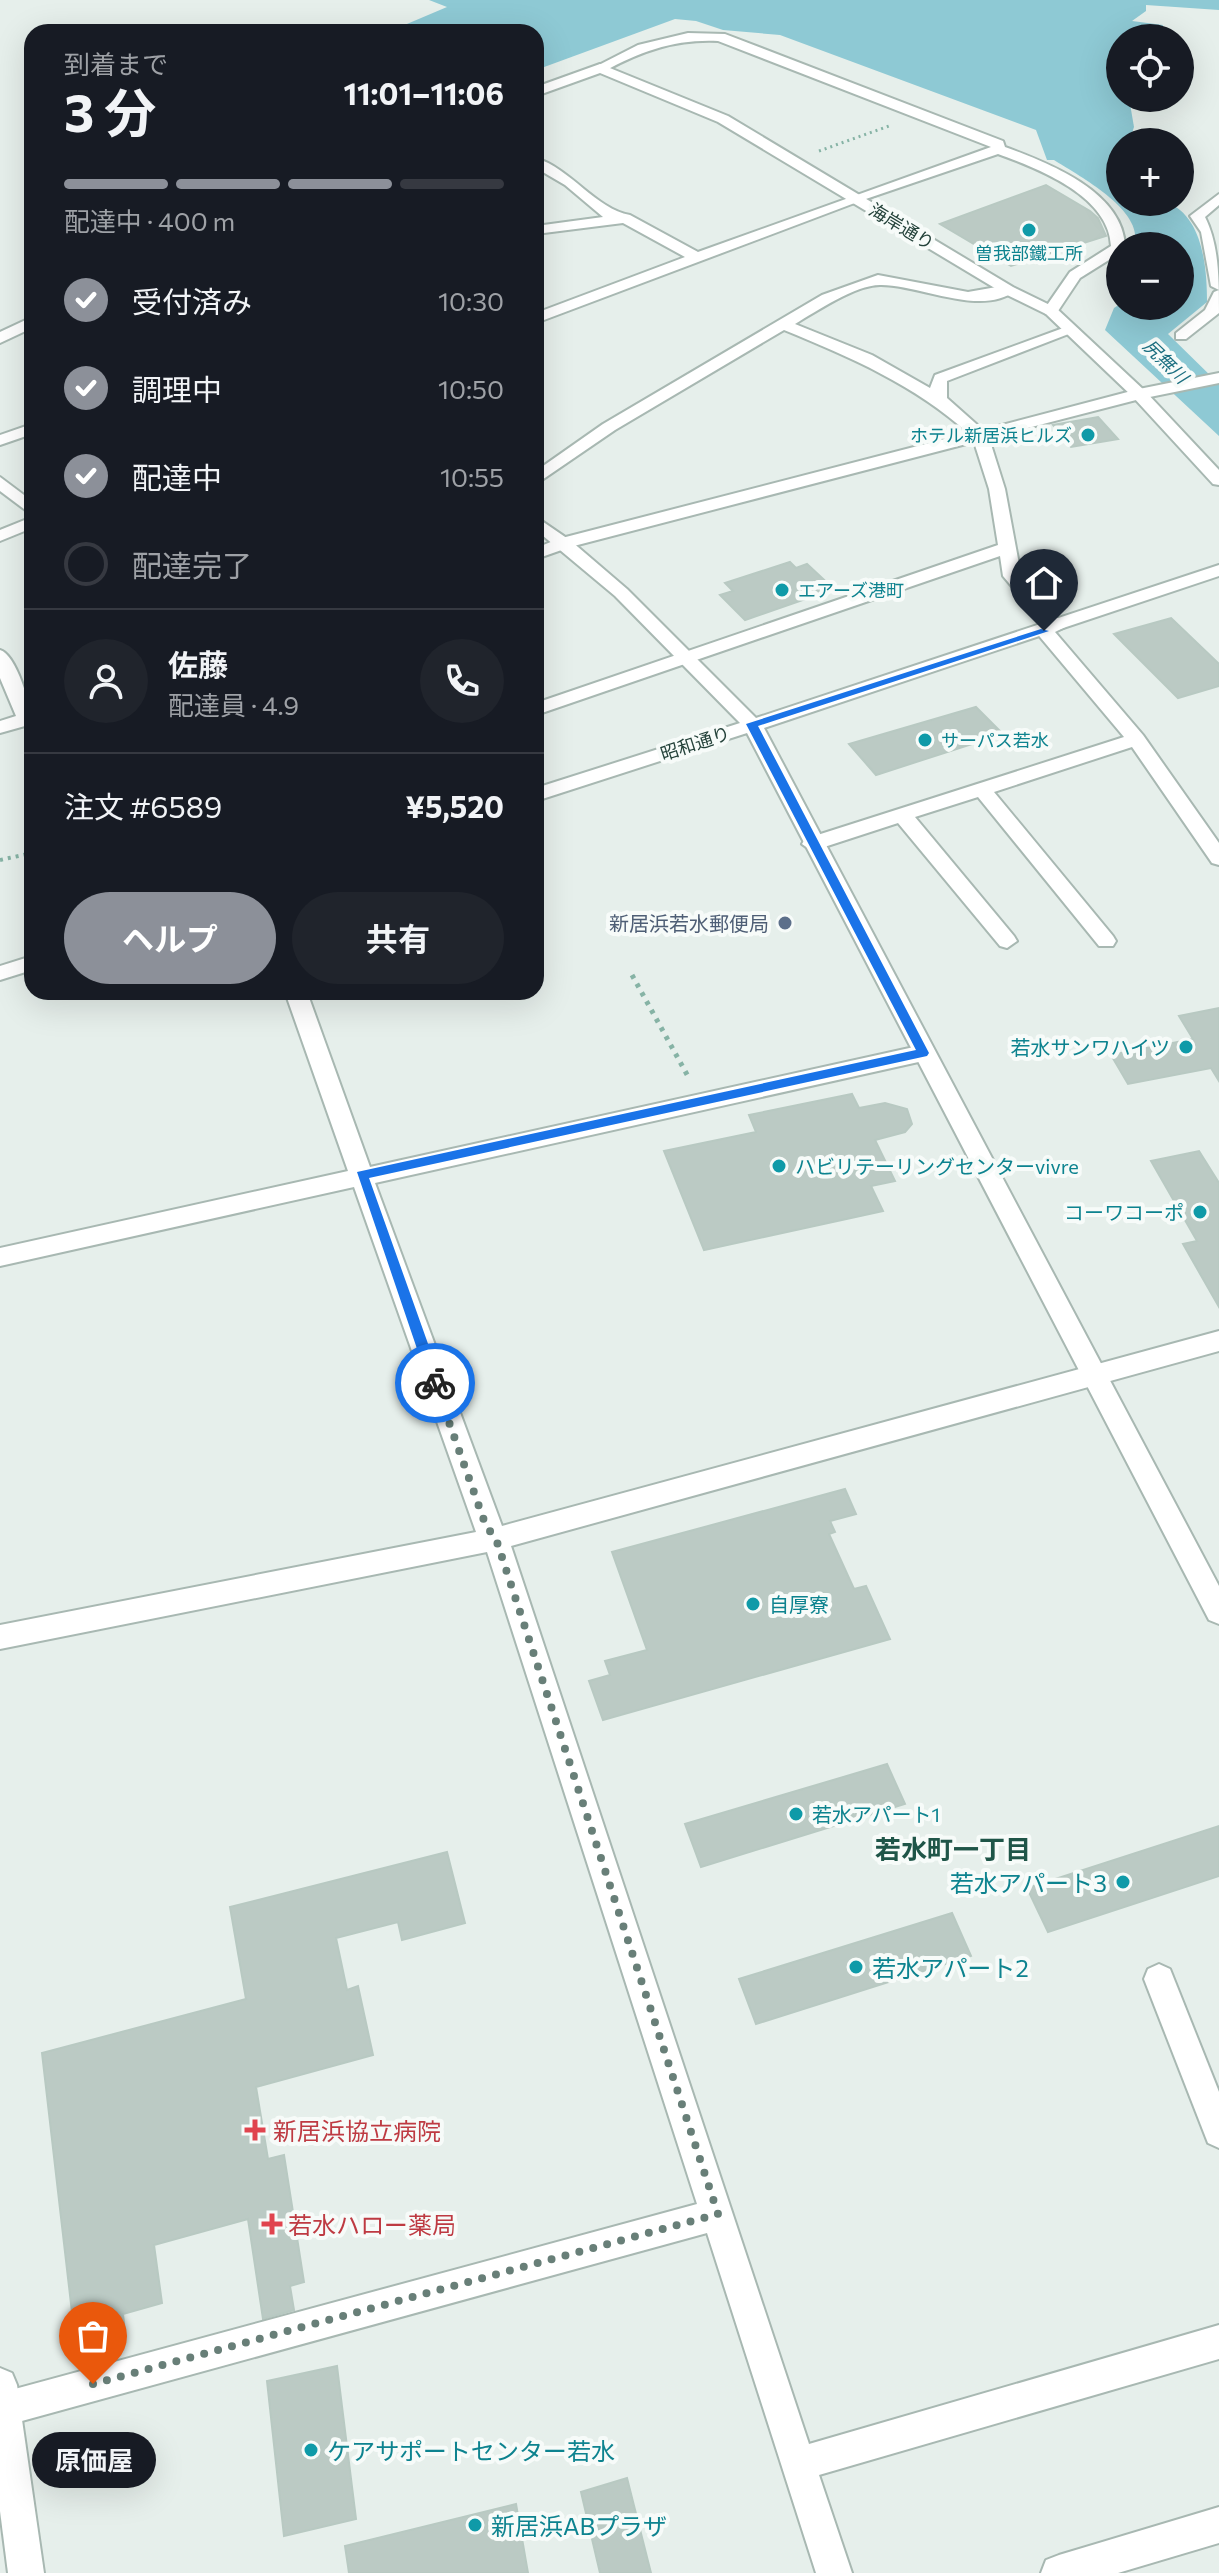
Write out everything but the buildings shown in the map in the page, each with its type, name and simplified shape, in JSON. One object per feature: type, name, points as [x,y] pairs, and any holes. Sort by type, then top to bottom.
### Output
[{"type":"street","points":[[544,89],[600,68],[626,53],[678,36],[720,37],[998,144],[998,149]]},
{"type":"street","name":"海岸通り","points":[[600,68],[723,119],[1008,290],[1051,311],[1139,394],[1219,480]]},
{"type":"street","points":[[544,315],[855,198],[998,149],[1045,166],[1102,208],[1119,232],[1118,248],[1113,254],[1075,275],[1051,311]]},
{"type":"street","points":[[544,167],[570,182],[617,221]]},
{"type":"street","points":[[1219,198],[1197,216],[1208,232],[1219,286]]},
{"type":"street","points":[[544,229],[625,218],[697,257]]},
{"type":"street","points":[[544,473],[609,427],[827,298],[878,280],[968,297],[1008,290]]},
{"type":"street","points":[[1181,336],[1212,312],[1219,295]]},
{"type":"street","points":[[782,324],[866,358],[939,401],[981,437],[997,489],[1012,576],[1136,739],[1219,858]]},
{"type":"street","points":[[0,338],[24,326]]},
{"type":"street","points":[[939,401],[937,383],[941,378],[1071,330]]},
{"type":"street","points":[[544,551],[564,543],[1139,394],[1218,378]]},
{"type":"street","points":[[0,440],[24,432]]},
{"type":"street","points":[[0,482],[24,503]]},
{"type":"street","points":[[0,536],[24,526]]},
{"type":"street","points":[[544,528],[689,658],[752,724],[812,844],[1219,1612]]},
{"type":"street","points":[[544,706],[1008,547]]},
{"type":"street","name":"昭和通り","points":[[544,792],[1050,629],[1219,570]]},
{"type":"street","points":[[0,656],[24,706]]},
{"type":"street","points":[[0,727],[24,720]]},
{"type":"street","points":[[812,844],[980,787],[1136,739]]},
{"type":"street","points":[[980,787],[1106,941]]},
{"type":"street","points":[[902,814],[1007,941]]},
{"type":"street","points":[[0,973],[24,966]]},
{"type":"street","points":[[299,1000],[486,1526],[496,1539],[834,2573]]},
{"type":"street","points":[[0,1257],[923,1053]]},
{"type":"street","points":[[0,1637],[496,1539],[1219,1341]]},
{"type":"street","points":[[1159,1979],[1219,2132]]},
{"type":"street","points":[[26,2573],[1,2401],[718,2214]]},
{"type":"street","points":[[799,2464],[1219,2342]]},
{"type":"street","points":[[1059,2573],[1219,2525]]},
{"type":"path","points":[[791,160],[919,113]]},
{"type":"path","points":[[0,860],[24,855]]},
{"type":"path","points":[[632,975],[702,1102]]},
{"type":"water","points":[[429,0],[1219,0],[1219,10],[1146,5],[1146,11],[1132,21],[1155,24],[1106,24],[1106,112],[1131,112],[1134,127],[1106,128],[1106,195],[1054,160],[1047,160],[1036,130],[780,35],[723,30],[696,21],[675,19],[544,67],[544,24],[407,24],[447,7]]},
{"type":"water","points":[[1127,216],[1188,218],[1200,244],[1206,274],[1207,302],[1194,313],[1194,232],[1135,232]]},
{"type":"water","name":"尻無川","points":[[1109,320],[1185,320],[1168,334],[1219,384],[1219,436],[1105,330]]},
{"type":"way so far","points":[[93,2384],[718,2214],[496,1539],[486,1526],[435,1383]]},
{"type":"place","name":"曽我部鐵工所","points":[[1029,230]]},
{"type":"place","name":"ホテル新居浜ヒルズ","points":[[1088,435]]},
{"type":"place","name":"エアーズ港町","points":[[782,590]]},
{"type":"place","name":"サーパス若水","points":[[925,740]]},
{"type":"place","name":"新居浜若水郵便局","points":[[785,923]]},
{"type":"place","name":"若水サンワハイツ","points":[[1186,1047]]},
{"type":"place","name":"ハビリテーリングセンターvivre","points":[[779,1166]]},
{"type":"place","name":"コーワコーポ","points":[[1200,1212]]},
{"type":"place","name":"自厚寮","points":[[753,1604]]},
{"type":"place","name":"若水アパート1","points":[[796,1814]]},
{"type":"place","name":"若水アパート3","points":[[1123,1882]]},
{"type":"place","name":"若水アパート2","points":[[856,1967]]},
{"type":"place","name":"新居浜協立病院","points":[[255,2130]]},
{"type":"place","name":"若水ハロー薬局","points":[[272,2224]]},
{"type":"place","name":"原価屋","points":[[93,2384]]},
{"type":"place","name":"ケアサポートセンター若水","points":[[311,2450]]},
{"type":"place","name":"新居浜ABプラザ","points":[[475,2525]]},
{"type":"district","name":"若水町一丁目","points":[[953,1848]]},
{"type":"route","points":[[435,1383],[361,1175],[923,1053],[752,724],[1044,631]]}]
